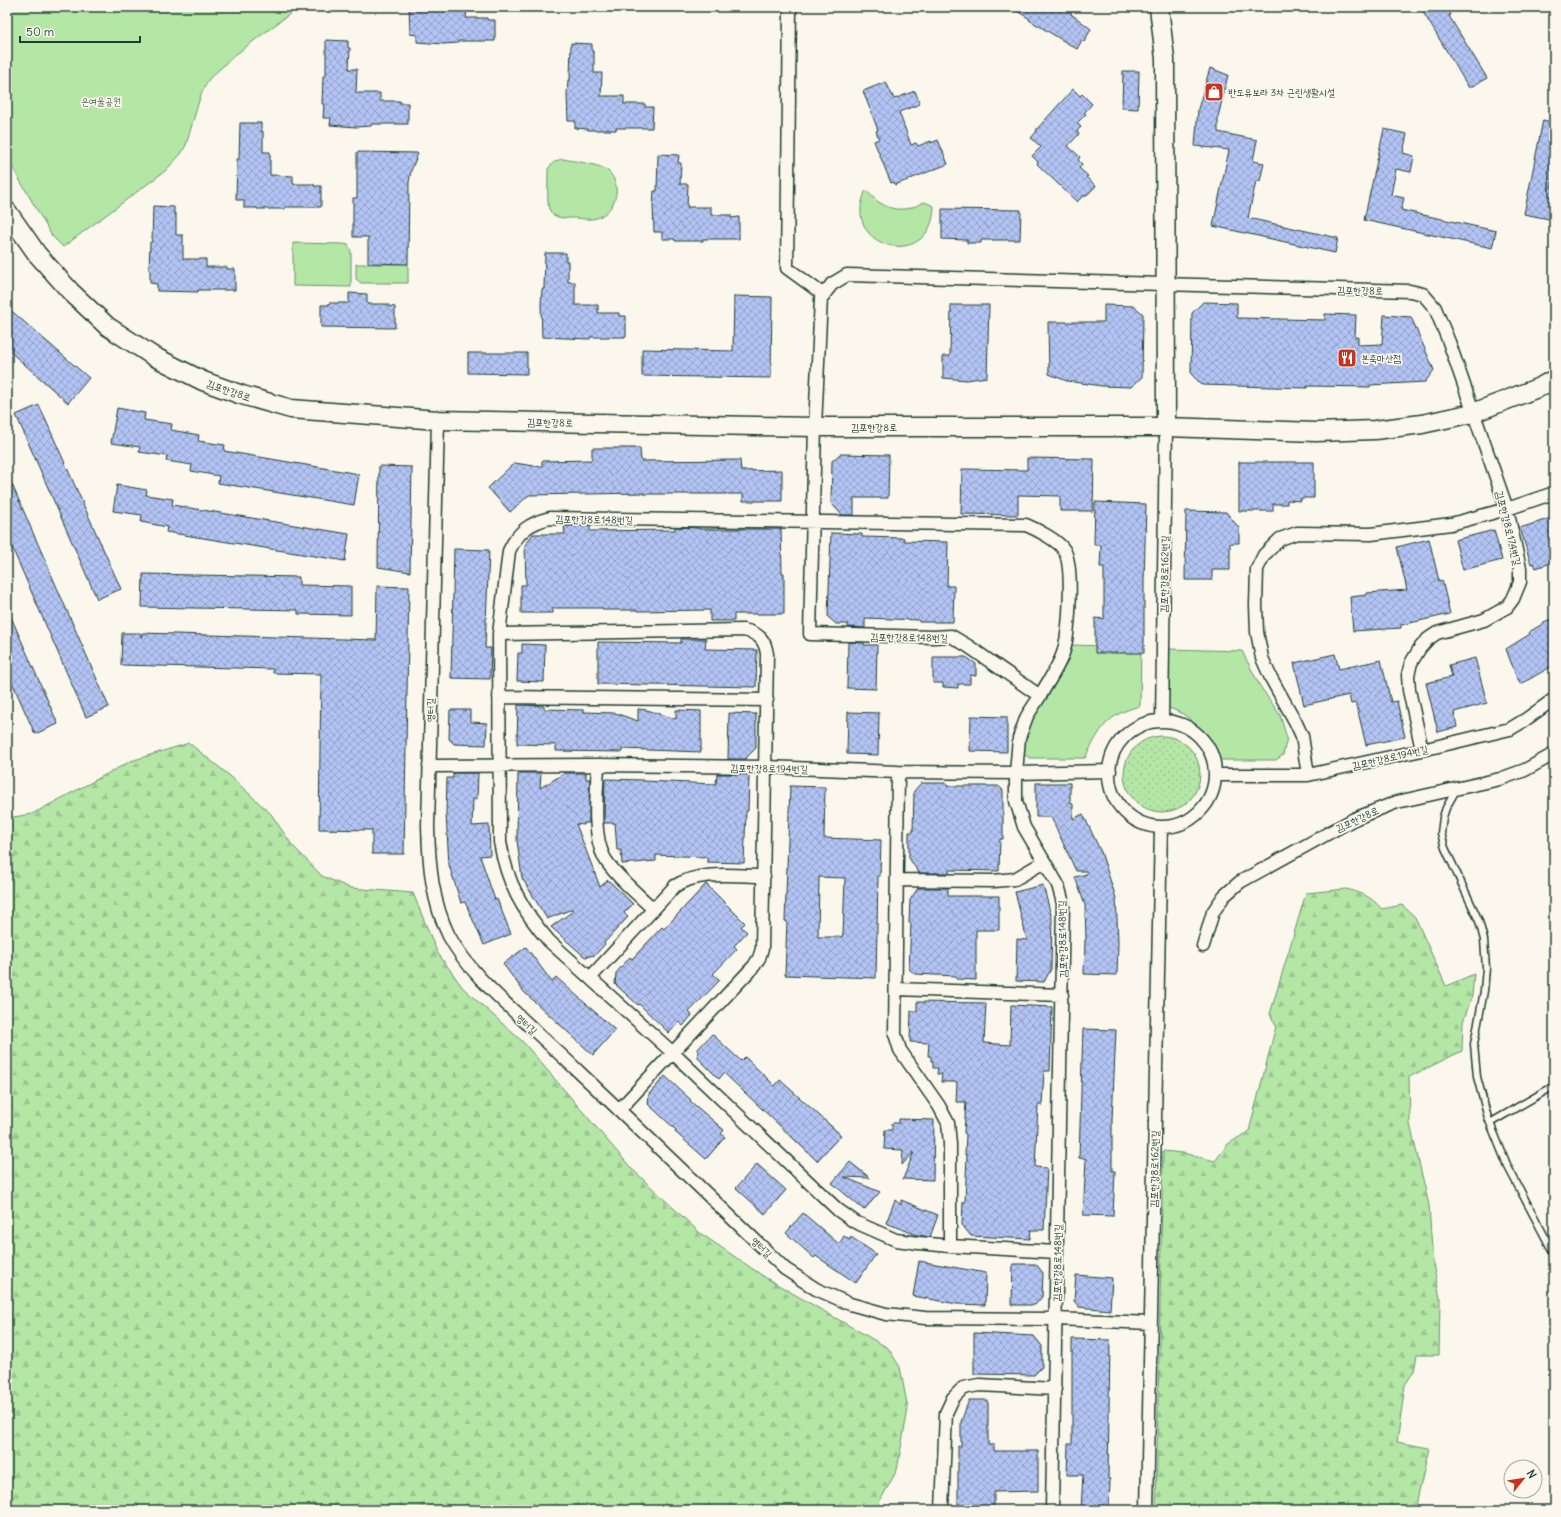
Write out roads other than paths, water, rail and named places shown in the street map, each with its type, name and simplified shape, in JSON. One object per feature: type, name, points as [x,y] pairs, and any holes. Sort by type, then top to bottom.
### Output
[{"type":"street","points":[[790,7],[787,268],[824,295]]},
{"type":"street","points":[[1159,7],[1165,59],[1166,427]]},
{"type":"street","name":"김포한강8로","points":[[7,211],[37,254],[71,292],[107,326],[153,356],[196,377],[242,395],[291,409],[438,420],[816,427],[1166,427],[1316,432],[1375,430],[1422,424],[1474,413],[1540,387],[1554,378]]},
{"type":"street","name":"김포한강8로","points":[[824,295],[832,284],[847,276],[1410,291],[1423,294],[1435,308],[1449,342],[1474,413]]},
{"type":"street","name":"김포한강8로148번길","points":[[824,295],[821,298],[810,634],[933,637],[951,636],[968,646],[1040,696],[1027,716],[1020,738],[1016,772],[1016,801],[1024,827],[1058,885],[1063,902],[1052,1510]]},
{"type":"street","name":"김포한강8로174번길","points":[[1422,750],[1409,690],[1408,675],[1411,663],[1420,648],[1428,639],[1437,633],[1484,620],[1507,607],[1513,599],[1520,582],[1520,568],[1507,509],[1474,413]]},
{"type":"street","name":"영터길","points":[[438,420],[429,766],[429,858],[438,910],[450,936],[469,966],[499,997],[785,1269],[816,1289],[850,1304],[886,1314],[925,1318],[1056,1319],[1150,1323]]},
{"type":"street","name":"김포한강8로162번길","points":[[1162,721],[1166,427]]},
{"type":"street","points":[[1308,775],[1302,736],[1262,658],[1257,632],[1256,605],[1257,569],[1264,555],[1280,539],[1297,533],[1371,534],[1451,524],[1507,509],[1554,493]]},
{"type":"street","name":"김포한강8로148번길","points":[[814,523],[550,518],[536,522],[514,539],[509,551],[499,634],[500,842],[504,864],[521,904],[538,929],[549,941],[672,1053],[838,1210],[855,1222],[896,1240],[919,1244],[1057,1252]]},
{"type":"street","points":[[814,523],[1026,525],[1041,531],[1064,549],[1069,563],[1068,619],[1063,651],[1040,696]]},
{"type":"street","points":[[499,634],[743,630],[753,632],[761,637],[766,645],[767,700],[762,949],[754,966],[619,1110]]},
{"type":"street","points":[[499,697],[767,700]]},
{"type":"street","name":"김포한강8로194번길","points":[[1215,775],[1308,775],[1422,750],[1510,729],[1554,699]]},
{"type":"street","points":[[1162,721],[1179,723],[1194,731],[1205,743],[1213,758],[1215,775],[1212,791],[1204,806],[1192,818],[1177,825],[1161,827],[1143,824],[1127,814],[1115,800],[1109,782],[1110,764],[1116,746],[1128,732],[1144,723],[1162,721]]},
{"type":"street","name":"김포한강8로","points":[[1203,946],[1213,912],[1224,896],[1240,882],[1354,819],[1397,802],[1500,779],[1525,770],[1554,754]]},
{"type":"street","points":[[598,765],[597,836],[600,848],[614,870],[653,909]]},
{"type":"street","name":"김포한강8로194번길","points":[[429,766],[598,765],[766,767],[898,772],[1110,771]]},
{"type":"street","points":[[898,772],[895,1034],[900,1050],[939,1106],[948,1123],[950,1144],[950,1246]]},
{"type":"street","name":"김포한강8로162번길","points":[[1147,1510],[1161,827]]},
{"type":"street","points":[[897,880],[994,881],[1015,879],[1044,862]]},
{"type":"street","points":[[590,978],[675,886],[684,880],[701,876],[764,876]]},
{"type":"street","points":[[896,989],[1062,995]]},
{"type":"street","points":[[942,1510],[946,1413],[953,1398],[963,1388],[979,1385],[1055,1389]]},
{"type":"lane","points":[[1456,790],[1446,808],[1441,833],[1445,848],[1479,921],[1484,940],[1486,976],[1474,1044],[1477,1077],[1490,1123],[1508,1167],[1554,1254]]},
{"type":"lane","points":[[1490,1123],[1554,1086]]},
{"type":"place","name":"반도유보라 3차 근린생활시설","points":[[1214,92]]},
{"type":"place","name":"본죽마산점","points":[[1347,358]]},
{"type":"park label","name":"은여울공원","points":[[101,101]]}]
